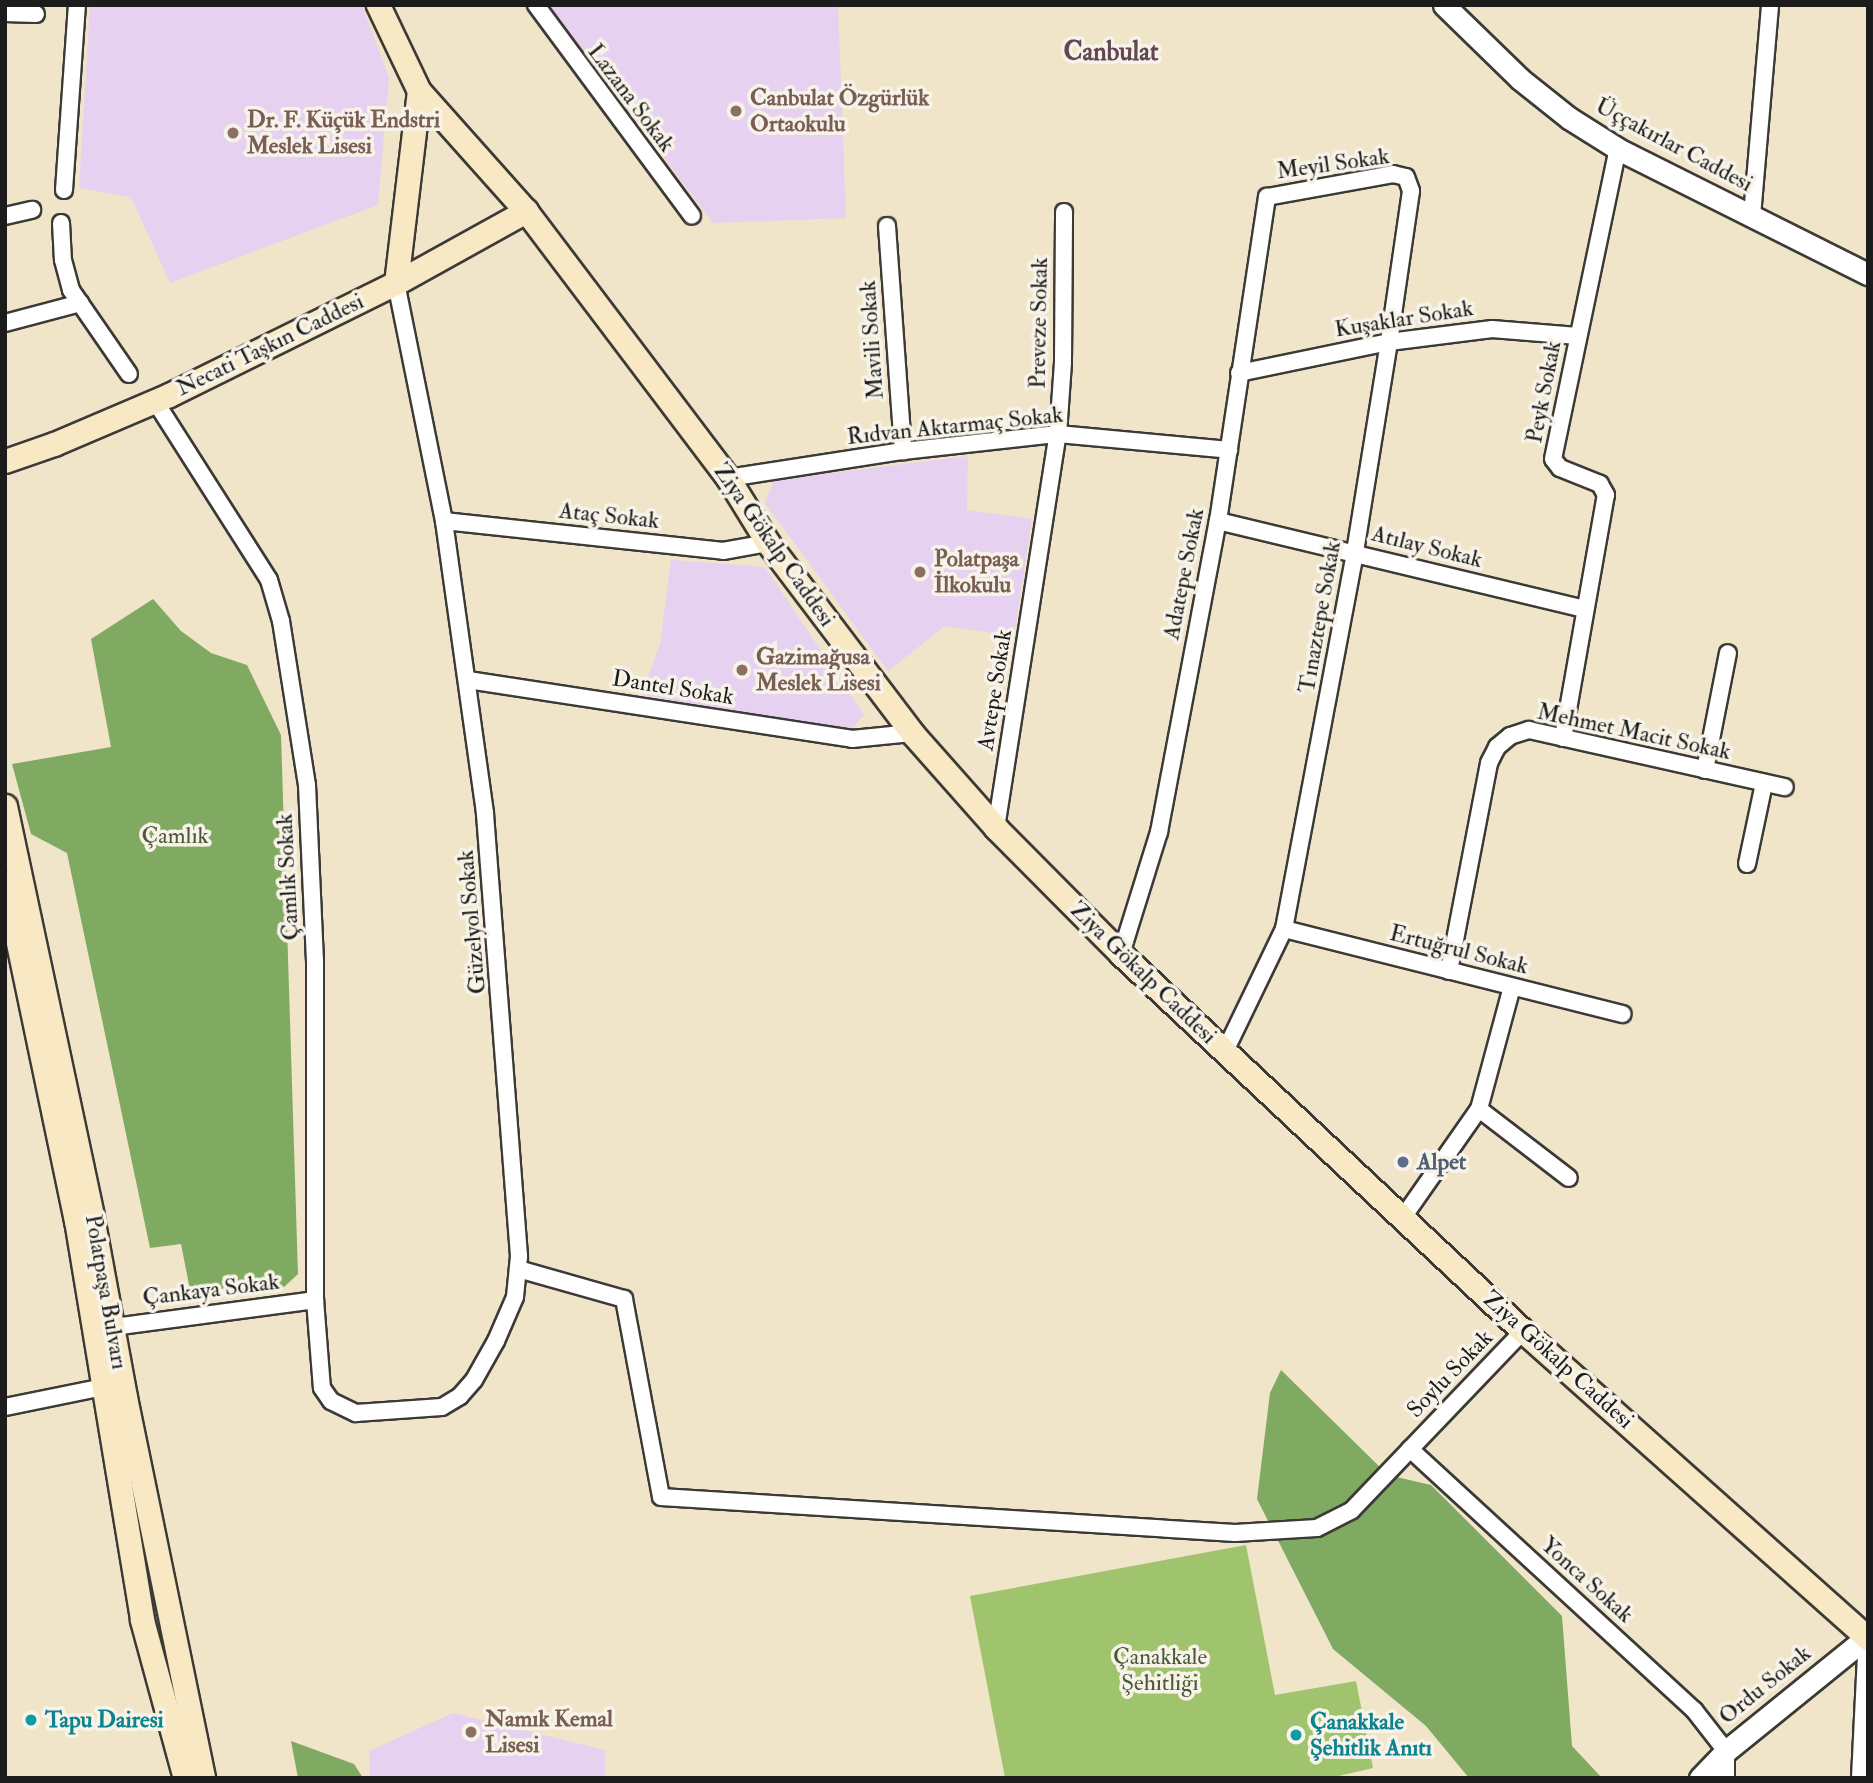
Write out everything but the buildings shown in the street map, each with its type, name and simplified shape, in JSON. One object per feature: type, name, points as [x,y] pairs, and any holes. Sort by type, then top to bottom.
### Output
[{"type":"main road","points":[[379,5],[419,91],[396,283]]},
{"type":"main road","name":"Ziya Gökalp Caddesi","points":[[419,91],[526,211],[728,478],[768,543],[912,733],[996,828],[1121,954],[1404,1216],[1523,1331],[1867,1637]]},
{"type":"main road","name":"Necati Taşkın Caddesi","points":[[5,461],[54,444],[155,401],[396,283],[526,211]]},
{"type":"main road","name":"Polatpaşa Bulvarı","points":[[5,806],[203,1778]]},
{"type":"main road","name":"Polatpaşa Bulvarı","points":[[5,881],[76,1220],[142,1620],[185,1778]]},
{"type":"street","points":[[65,190],[77,5]]},
{"type":"street","name":"Lazana Sokak","points":[[536,5],[692,216]]},
{"type":"street","name":"Üççakırlar Caddesi","points":[[1444,5],[1520,79],[1569,118],[1618,149],[1868,274]]},
{"type":"street","points":[[1752,216],[1770,5]]},
{"type":"street","points":[[5,13],[36,14]]},
{"type":"street","name":"Peyk Sokak","points":[[1563,738],[1606,495],[1600,484],[1572,475],[1560,468],[1553,459],[1618,149]]},
{"type":"street","name":"Meyil Sokak","points":[[1267,197],[1393,174],[1406,177]]},
{"type":"street","name":"Tınaztepe Sokak","points":[[1225,1051],[1284,929],[1355,553],[1411,191],[1406,177]]},
{"type":"street","name":"Adatepe Sokak","points":[[1121,954],[1159,832],[1218,521],[1267,197]]},
{"type":"street","points":[[5,216],[32,210]]},
{"type":"street","name":"Preveze Sokak","points":[[1058,434],[1063,362],[1064,212]]},
{"type":"street","points":[[61,223],[62,260],[71,290],[130,374]]},
{"type":"street","name":"Mavili Sokak","points":[[887,226],[903,451]]},
{"type":"street","name":"Güzelyol Sokak","points":[[323,1388],[331,1401],[356,1413],[442,1408],[460,1396],[474,1380],[496,1341],[515,1297],[518,1269],[502,994],[485,813],[444,521],[396,283]]},
{"type":"street","points":[[5,323],[79,303]]},
{"type":"street","name":"Kuşaklar Sokak","points":[[1239,373],[1389,342],[1492,329],[1578,336]]},
{"type":"street","name":"Çamlık Sokak","points":[[155,401],[269,580],[281,621],[307,799],[315,961],[315,1300],[323,1388]]},
{"type":"street","name":"Rıdvan Aktarmaç Sokak","points":[[728,478],[903,451],[1058,434],[1229,450]]},
{"type":"street","name":"Avtepe Sokak","points":[[996,828],[1058,434]]},
{"type":"street","name":"Ataç Sokak","points":[[444,521],[723,551],[768,543]]},
{"type":"street","name":"Atılay Sokak","points":[[1218,521],[1585,609]]},
{"type":"street","points":[[1705,770],[1728,653]]},
{"type":"street","name":"Dantel Sokak","points":[[468,680],[852,739],[912,733]]},
{"type":"street","name":"Mehmet Macit Sokak","points":[[1450,971],[1489,763],[1497,747],[1510,736],[1529,730],[1785,788]]},
{"type":"street","points":[[1747,864],[1764,783]]},
{"type":"street","name":"Ertuğrul Sokak","points":[[1284,929],[1622,1014]]},
{"type":"street","points":[[1404,1216],[1479,1110],[1512,987]]},
{"type":"street","points":[[1479,1110],[1569,1178]]},
{"type":"street","name":"Soylu Sokak","points":[[518,1269],[624,1298],[661,1497],[1235,1533],[1317,1528],[1352,1510],[1523,1331]]},
{"type":"street","name":"Çankaya Sokak","points":[[113,1327],[315,1300]]},
{"type":"street","points":[[5,1406],[103,1387]]},
{"type":"street","name":"Yonca Sokak","points":[[1410,1449],[1694,1710],[1726,1751]]},
{"type":"street","points":[[1860,1778],[1867,1637]]},
{"type":"street","name":"Ordu Sokak","points":[[1700,1778],[1726,1751],[1867,1637]]},
{"type":"street","points":[[1726,1751],[1726,1778]]},
{"type":"shaded area","name":"Dr. F. Küçük Endstri Meslek Lisesi","points":[[90,5],[362,5],[389,78],[378,205],[170,283],[131,197],[79,188]]},
{"type":"shaded area","name":"Canbulat Özgürlük Ortaokulu","points":[[549,5],[838,5],[846,218],[713,223]]},
{"type":"shaded area","name":"Polatpaşa İlkokulu","points":[[968,456],[967,510],[1032,519],[1014,636],[945,626],[888,671],[765,503],[774,480]]},
{"type":"shaded area","name":"Gazimağusa Meslek Lisesi","points":[[671,560],[765,567],[864,715],[850,731],[641,695],[660,644]]},
{"type":"shaded area","name":"Namık Kemal Lisesi","points":[[453,1713],[605,1750],[605,1778],[370,1778],[369,1751]]},
{"type":"green space","name":"Çamlık","points":[[153,599],[181,631],[211,653],[247,665],[281,735],[298,1274],[284,1287],[192,1300],[181,1244],[150,1248],[67,853],[31,834],[12,764],[111,747],[91,639]]},
{"type":"green space","points":[[1281,1370],[1388,1475],[1431,1485],[1562,1616],[1572,1746],[1602,1778],[1469,1778],[1426,1726],[1333,1649],[1257,1499],[1270,1393]]},
{"type":"green space","name":"Çanakkale Şehitliği","points":[[1246,1545],[1275,1695],[1356,1681],[1373,1768],[1330,1778],[1005,1778],[970,1596]]},
{"type":"green space","points":[[291,1741],[354,1764],[363,1778],[298,1778]]},
{"type":"place","name":"Canbulat Özgürlük Ortaokulu","points":[[736,111]]},
{"type":"place","name":"Dr. F. Küçük Endstri Meslek Lisesi","points":[[233,133]]},
{"type":"place","name":"Polatpaşa İlkokulu","points":[[920,572]]},
{"type":"place","name":"Gazimağusa Meslek Lisesi","points":[[742,670]]},
{"type":"place","name":"Alpet","points":[[1403,1162]]},
{"type":"place","name":"Tapu Dairesi","points":[[31,1720]]},
{"type":"place","name":"Namık Kemal Lisesi","points":[[471,1732]]},
{"type":"place","name":"Çanakkale Şehitlik Anıtı","points":[[1296,1735]]},
{"type":"district","name":"Canbulat","points":[[1111,53]]}]
